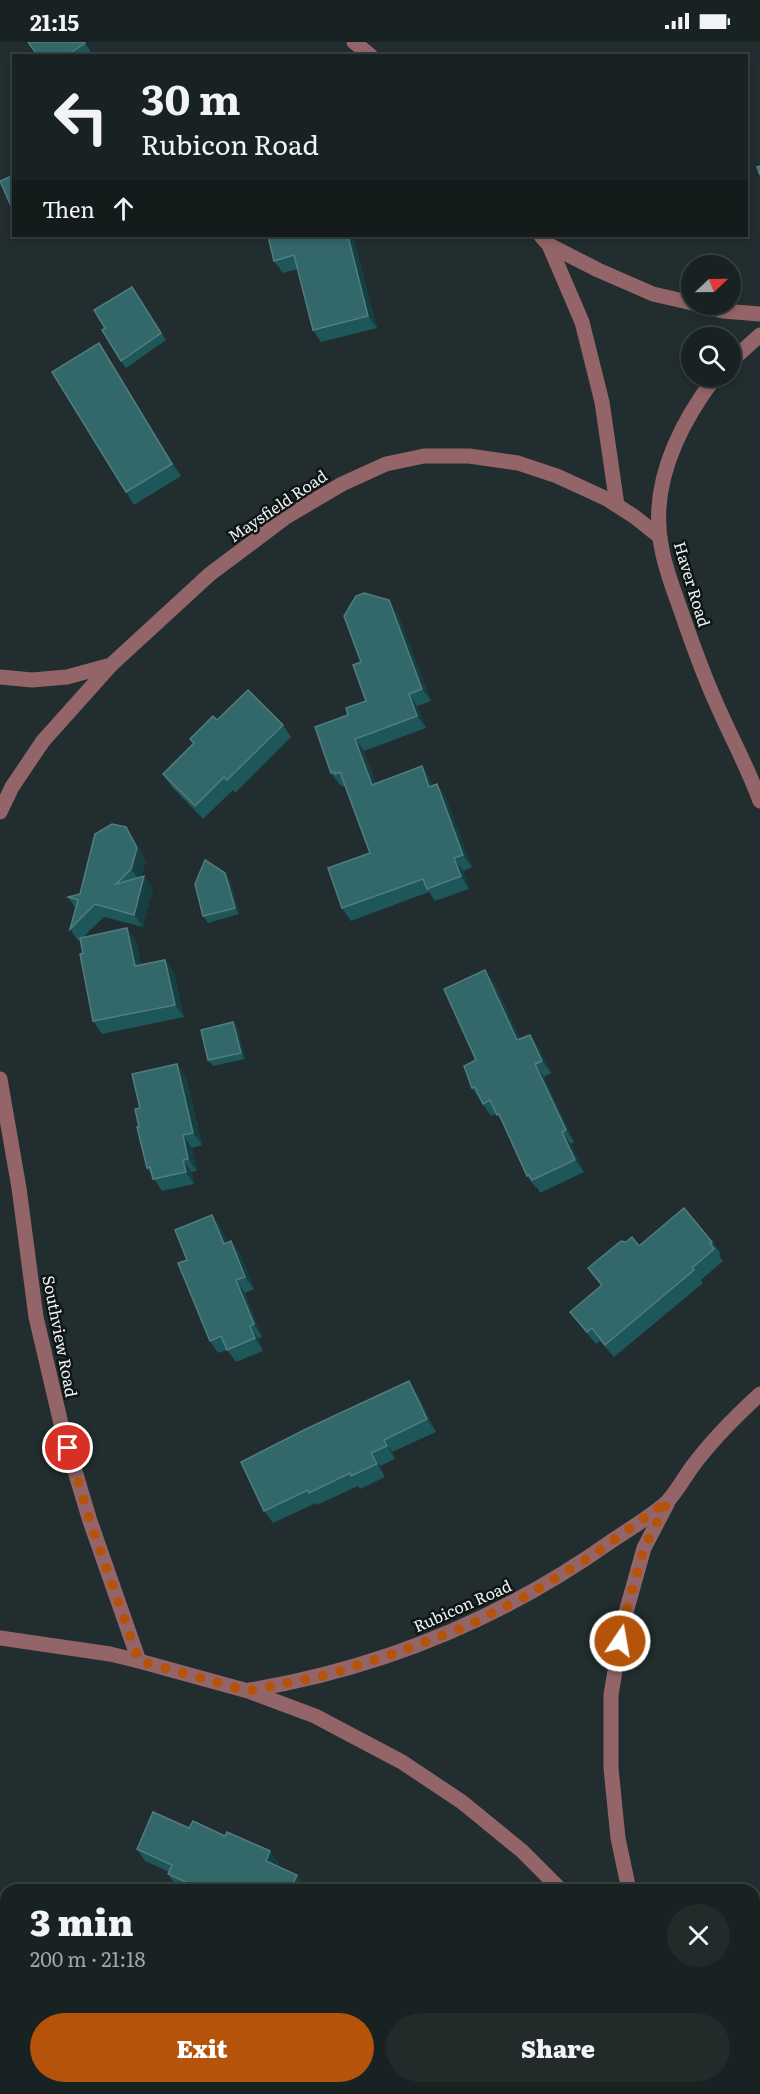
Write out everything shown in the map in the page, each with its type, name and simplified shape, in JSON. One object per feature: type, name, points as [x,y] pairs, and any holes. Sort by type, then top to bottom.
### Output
[{"type":"street","points":[[354,42],[369,54]]},
{"type":"street","points":[[545,240],[598,270],[653,294],[681,301]]},
{"type":"street","points":[[545,240],[582,322],[602,402],[616,505]]},
{"type":"street","points":[[741,312],[760,314]]},
{"type":"street","points":[[741,352],[760,335]]},
{"type":"street","name":"Haver Road","points":[[708,387],[686,419],[668,461],[659,505],[660,537],[669,576],[687,630],[710,690],[760,801]]},
{"type":"street","name":"Maysfield Road","points":[[0,812],[12,787],[43,741],[111,665],[210,574],[286,517],[342,484],[386,464],[424,456],[469,456],[518,463],[572,482],[616,505],[660,537]]},
{"type":"street","name":"Maysfield Road","points":[[0,677],[32,680],[67,677],[111,665]]},
{"type":"street","name":"Southview Road","points":[[0,1079],[19,1188],[36,1317],[59,1417],[90,1521],[139,1661]]},
{"type":"street","name":"Rubicon Road","points":[[628,1884],[618,1838],[610,1767],[611,1695],[623,1623],[644,1548],[668,1501],[692,1466],[745,1407],[760,1394]]},
{"type":"street","name":"Rubicon Road","points":[[248,1691],[327,1675],[393,1654],[465,1627],[528,1595],[590,1557],[668,1501]]},
{"type":"street","points":[[0,1638],[110,1654],[139,1661],[248,1691],[315,1716],[402,1762],[462,1802],[522,1851],[555,1884]]},
{"type":"building","points":[[28,42],[85,43],[69,54],[37,54]]},
{"type":"building","points":[[12,176],[12,208],[0,181]]},
{"type":"building","points":[[268,237],[348,237],[368,316],[313,330],[294,255],[274,261]]},
{"type":"building","points":[[132,287],[161,333],[121,361],[102,330],[105,328],[94,310]]},
{"type":"building","points":[[99,343],[172,464],[126,492],[52,372]]},
{"type":"building","points":[[364,593],[389,600],[422,689],[409,694],[417,716],[355,739],[372,785],[422,766],[429,787],[437,784],[463,855],[454,858],[461,876],[427,889],[423,879],[342,908],[328,868],[370,853],[340,772],[331,773],[315,727],[348,715],[346,708],[366,701],[353,665],[361,662],[344,616],[356,596]]},
{"type":"building","points":[[248,690],[283,725],[227,780],[224,777],[195,806],[163,774],[194,743],[190,739],[213,716],[217,720]]},
{"type":"building","points":[[112,824],[126,827],[137,848],[131,869],[116,884],[144,876],[134,915],[95,904],[70,929],[78,900],[68,897],[80,894],[95,834]]},
{"type":"building","points":[[205,860],[225,873],[235,908],[203,916],[195,884]]},
{"type":"building","points":[[127,928],[135,966],[165,960],[175,1005],[93,1021],[80,954],[83,953],[80,938]]},
{"type":"building","points":[[485,970],[517,1040],[530,1035],[542,1061],[535,1064],[566,1130],[562,1132],[575,1160],[532,1180],[529,1175],[527,1176],[499,1114],[497,1115],[490,1100],[483,1104],[475,1087],[472,1088],[464,1066],[476,1060],[444,989]]},
{"type":"building","points":[[233,1022],[241,1053],[208,1060],[201,1030]]},
{"type":"building","points":[[177,1064],[193,1133],[183,1135],[188,1159],[183,1160],[186,1172],[153,1179],[150,1167],[147,1168],[137,1127],[139,1127],[135,1109],[140,1108],[132,1074]]},
{"type":"building","points":[[684,1208],[712,1242],[710,1244],[714,1249],[692,1268],[694,1270],[605,1345],[592,1328],[587,1332],[570,1312],[602,1285],[588,1268],[621,1241],[626,1242],[632,1237],[639,1246]]},
{"type":"building","points":[[212,1215],[224,1244],[231,1241],[245,1277],[236,1280],[254,1324],[250,1326],[255,1338],[227,1350],[221,1336],[210,1341],[178,1263],[187,1260],[175,1230]]},
{"type":"building","points":[[409,1381],[427,1419],[384,1440],[387,1446],[371,1453],[377,1464],[351,1476],[350,1473],[309,1493],[308,1490],[264,1511],[241,1462]]},
{"type":"building","points":[[153,1812],[189,1828],[193,1821],[225,1836],[227,1832],[270,1851],[266,1861],[297,1875],[293,1884],[190,1884],[168,1874],[172,1865],[137,1849]]},
{"type":"route","points":[[68,1448],[90,1521],[139,1661],[248,1691],[327,1675],[393,1654],[465,1627],[528,1595],[590,1557],[668,1501],[644,1548],[620,1641]]}]
